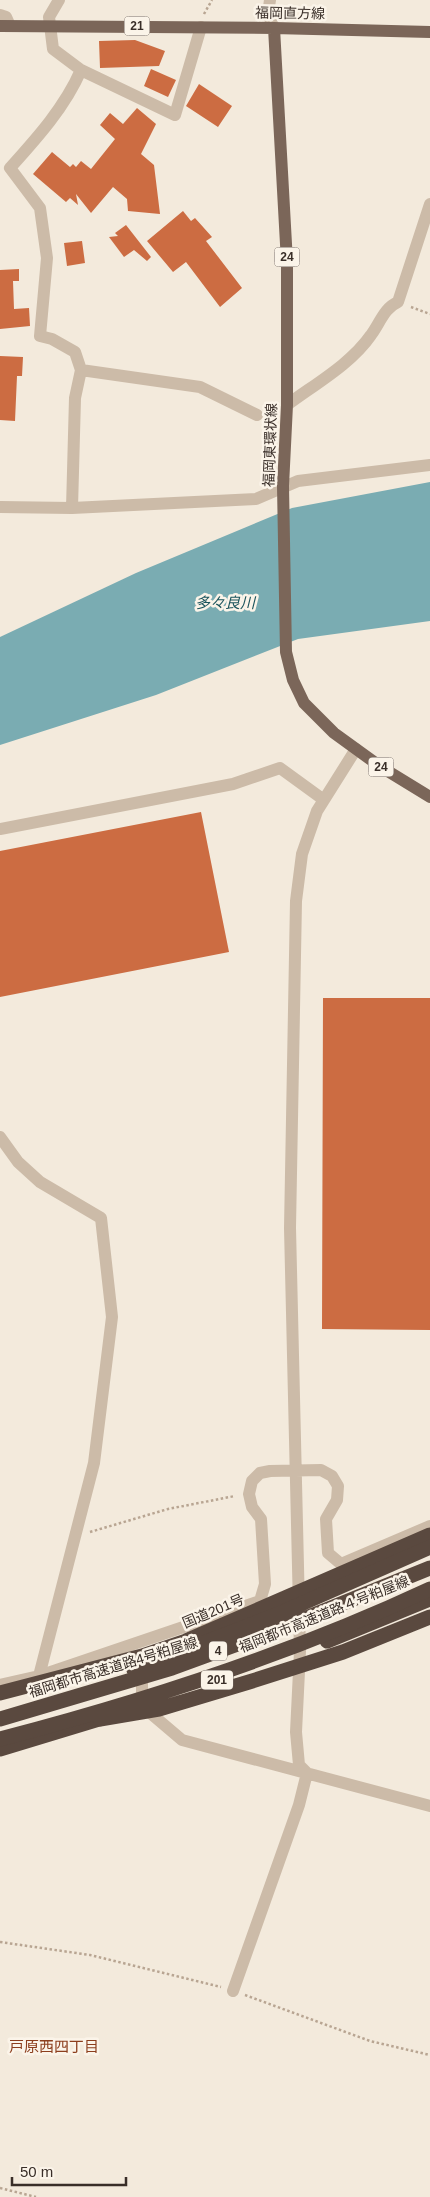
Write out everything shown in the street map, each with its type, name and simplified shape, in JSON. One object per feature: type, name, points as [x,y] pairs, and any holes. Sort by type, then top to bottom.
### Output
[{"type":"highway","name":"国道201号","points":[[0,1693],[142,1656],[186,1641],[430,1535]]},
{"type":"highway","points":[[106,1688],[106,1681],[276,1615],[430,1548]]},
{"type":"highway","name":"福岡都市高速道路4号粕屋線","points":[[0,1719],[172,1668],[266,1634],[430,1568]]},
{"type":"highway","name":"福岡都市高速道路４号粕屋線","points":[[0,1739],[161,1693],[268,1655],[393,1606],[430,1589]]},
{"type":"highway","name":"201","points":[[0,1749],[142,1706],[300,1651],[430,1599]]},
{"type":"highway","points":[[35,1730],[159,1709],[343,1652],[430,1617]]},
{"type":"main road","name":"福岡直方線","points":[[5,26],[274,28],[430,32]]},
{"type":"main road","name":"福岡東環状線","points":[[274,28],[287,262],[287,405],[282,486],[286,652],[292,680],[304,703],[334,732],[356,749],[430,797]]},
{"type":"street","points":[[59,0],[49,17],[54,49],[81,70],[175,115],[201,27]]},
{"type":"street","points":[[270,0],[268,14],[274,28]]},
{"type":"street","points":[[0,15],[6,17],[5,26]]},
{"type":"street","points":[[72,508],[75,398],[81,370],[75,352],[52,339],[40,336],[47,258],[40,208],[10,168],[43,131],[75,83],[81,70]]},
{"type":"street","points":[[287,405],[344,362],[370,336],[390,306],[398,302],[430,204]]},
{"type":"street","points":[[81,370],[200,387],[257,415]]},
{"type":"street","points":[[0,507],[72,508],[256,500],[282,486],[298,481],[430,465]]},
{"type":"street","points":[[306,1774],[299,1765],[297,1756],[300,1651],[290,1228],[296,902],[302,854],[317,811],[356,749]]},
{"type":"street","points":[[0,829],[233,784],[280,768],[324,800]]},
{"type":"street","points":[[0,1137],[18,1162],[40,1182],[101,1218],[112,1317],[94,1463],[39,1676]]},
{"type":"street","points":[[0,1685],[39,1676],[260,1601],[265,1584],[261,1519],[252,1507],[249,1494],[252,1481],[260,1473],[321,1470],[332,1476],[338,1486],[338,1500],[326,1519],[328,1553],[341,1564],[430,1526]]},
{"type":"street","points":[[143,1640],[142,1706],[182,1740],[430,1806]]},
{"type":"street","points":[[233,1991],[299,1805],[306,1774]]},
{"type":"path","points":[[398,302],[430,314]]},
{"type":"path","points":[[75,1536],[168,1508],[249,1494]]},
{"type":"path","points":[[0,1942],[90,1955],[233,1991],[370,2041],[430,2055]]},
{"type":"path","points":[[0,2188],[36,2197]]},
{"type":"water","name":"多々良川","points":[[430,482],[430,621],[298,639],[156,695],[0,745],[0,637],[136,573],[292,508]]},
{"type":"building","points":[[135,40],[165,51],[159,66],[100,68],[99,41]]},
{"type":"building","points":[[151,69],[176,80],[168,97],[144,86]]},
{"type":"building","points":[[199,84],[232,106],[218,127],[186,106]]},
{"type":"building","points":[[137,108],[156,124],[141,154],[154,165],[160,214],[128,211],[127,199],[113,187],[91,213],[76,194],[78,205],[70,198],[66,202],[33,174],[52,152],[70,167],[73,164],[76,167],[81,161],[91,169],[115,139],[100,125],[110,113],[123,124]]},
{"type":"building","points":[[183,211],[191,221],[195,218],[212,237],[206,241],[242,288],[220,307],[186,262],[173,272],[147,241]]},
{"type":"building","points":[[126,225],[151,257],[147,261],[134,250],[124,257],[109,237],[118,236],[115,233]]},
{"type":"building","points":[[82,241],[85,263],[67,266],[64,243]]},
{"type":"building","points":[[19,269],[19,281],[13,281],[14,309],[29,308],[30,326],[0,329],[0,270]]},
{"type":"building","points":[[0,356],[23,357],[22,376],[17,376],[15,421],[0,420]]},
{"type":"building","points":[[201,812],[229,952],[0,997],[0,851]]},
{"type":"building","points":[[323,998],[430,998],[430,1330],[322,1329]]},
{"type":"district","name":"戸原西四丁目","points":[[54,2046]]}]
